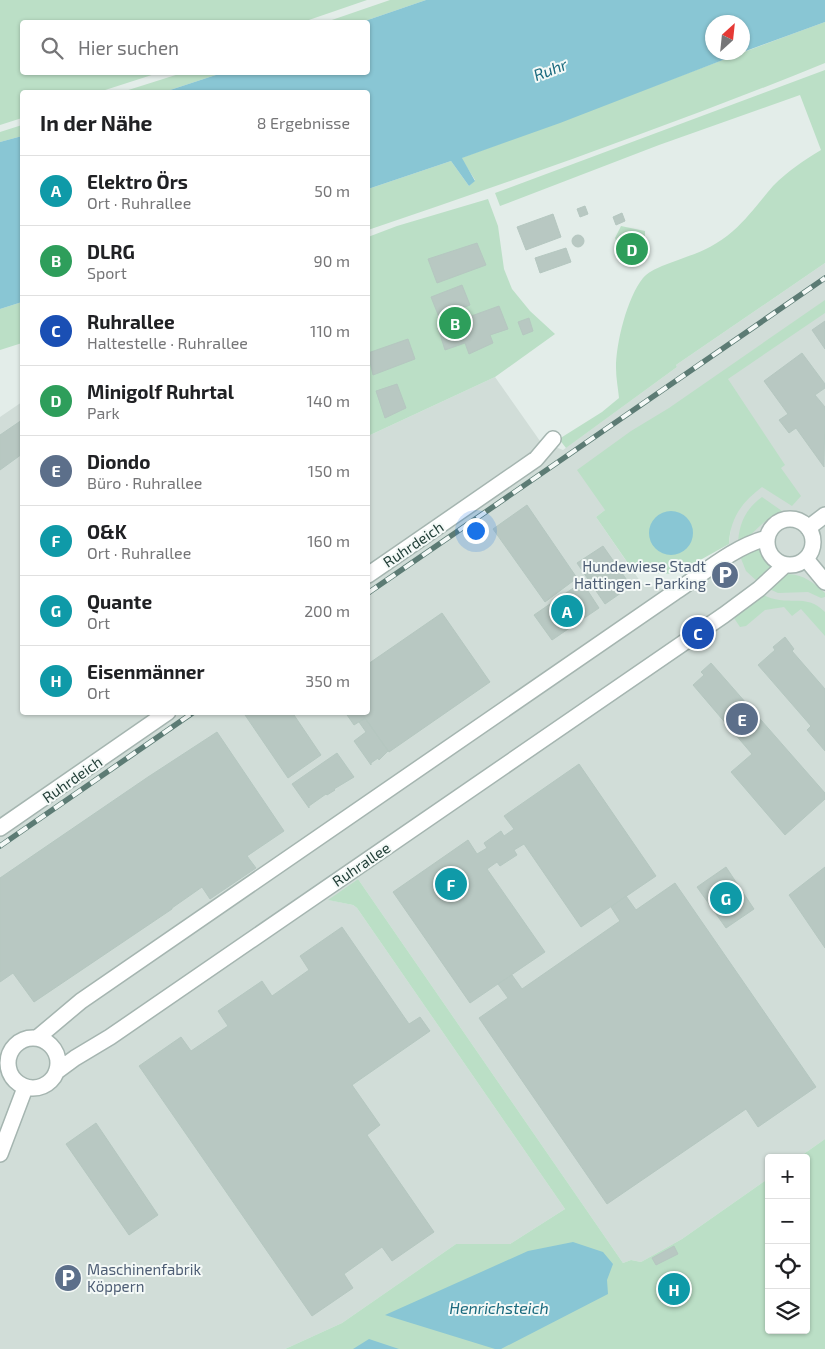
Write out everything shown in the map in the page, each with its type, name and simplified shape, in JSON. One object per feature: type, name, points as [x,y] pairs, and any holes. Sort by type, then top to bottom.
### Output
[{"type":"street","name":"Ruhrdeich","points":[[370,574],[536,460],[553,439]]},
{"type":"street","points":[[808,528],[825,515]]},
{"type":"street","points":[[786,565],[779,563],[769,553],[767,538],[770,530],[777,522],[794,519],[808,528],[813,538],[811,553],[806,559],[825,582]]},
{"type":"street","points":[[36,1038],[81,1001],[675,592],[756,540],[767,538]]},
{"type":"street","name":"Ruhrallee","points":[[25,1088],[43,1086],[52,1079],[56,1072],[75,1058],[110,1037],[704,628],[759,589],[786,565],[795,565],[806,559]]},
{"type":"street","name":"Ruhrdeich","points":[[0,828],[164,715]]},
{"type":"street","points":[[0,1154],[25,1088],[10,1075],[4,1062],[12,1048],[16,1043],[28,1038],[46,1041],[54,1049],[58,1063],[56,1072]]},
{"type":"shaded area","points":[[825,263],[825,1139],[804,1154],[765,1154],[765,1181],[682,1239],[641,1262],[631,1260],[623,1263],[358,879],[329,900],[353,905],[357,908],[565,1209],[510,1244],[456,1244],[342,1323],[285,1349],[0,1349],[0,417],[20,403],[20,715],[370,715],[370,435],[495,377],[540,441],[563,450],[677,367],[676,365]],"holes":[[[750,496],[738,509],[731,526],[729,544],[664,589],[642,584],[596,517],[605,510]]]},
{"type":"green space","points":[[0,0],[367,0],[309,20],[20,20],[20,75],[152,75],[105,90],[20,90],[20,119],[0,125]]},
{"type":"green space","points":[[390,0],[426,0],[368,20],[332,20]]},
{"type":"green space","points":[[825,22],[825,63],[712,108],[598,150],[370,229],[370,188],[451,161],[469,186],[475,180],[461,158],[723,60],[750,60],[750,50]]},
{"type":"green space","points":[[825,70],[825,263],[676,365],[677,367],[566,448],[559,439],[602,412],[619,398],[616,368],[620,334],[627,309],[643,278],[657,268],[716,244],[744,221],[779,180],[796,166],[821,150],[800,95],[659,145],[500,206],[495,193]]},
{"type":"green space","points":[[176,75],[216,75],[170,90],[128,90]]},
{"type":"green space","points":[[20,126],[20,137],[0,142],[0,132]]},
{"type":"green space","points":[[488,199],[498,226],[504,269],[512,289],[530,311],[555,334],[495,377],[370,435],[370,236],[397,226]]},
{"type":"green space","points":[[621,226],[645,231],[645,260],[626,265],[615,238]]},
{"type":"green space","points":[[825,300],[825,313],[728,379],[785,465],[781,468],[801,496],[792,506],[762,487],[738,511],[732,526],[729,544],[675,574],[634,572],[596,517],[605,510],[577,470],[631,431],[669,408]]},
{"type":"green space","points":[[20,303],[20,344],[0,350],[0,309]]},
{"type":"green space","points":[[762,497],[782,511],[764,522],[738,546],[739,532],[744,518],[751,507]]},
{"type":"green space","points":[[759,546],[764,558],[774,568],[759,583],[746,571],[740,556]]},
{"type":"green space","points":[[786,574],[797,575],[807,579],[825,593],[825,597],[821,598],[808,592],[778,593],[767,588]]},
{"type":"green space","points":[[760,593],[769,598],[810,602],[818,606],[825,612],[825,636],[801,609],[792,616],[784,607],[765,610],[746,626],[740,627],[734,618],[734,614]]},
{"type":"green space","points":[[358,879],[623,1263],[631,1260],[641,1262],[682,1239],[765,1181],[765,1334],[810,1334],[810,1154],[804,1154],[825,1139],[825,1349],[285,1349],[342,1323],[456,1244],[510,1244],[565,1209],[357,908],[353,905],[328,900]]},
{"type":"water","name":"Ruhr","points":[[426,0],[825,0],[825,22],[750,49],[750,15],[705,15],[705,60],[723,60],[560,123],[462,158],[475,181],[469,186],[451,161],[370,188],[370,90],[170,90],[216,75],[370,75],[370,20],[368,20]]},
{"type":"water","points":[[20,137],[20,303],[0,309],[0,142]]},
{"type":"water","points":[[675,511],[687,517],[692,524],[692,542],[687,549],[680,554],[667,555],[659,552],[652,545],[649,529],[652,521],[659,514]]},
{"type":"water","name":"Henrichsteich","points":[[573,1242],[603,1252],[613,1264],[607,1280],[608,1294],[501,1349],[495,1349],[385,1315],[528,1251]]},
{"type":"water","points":[[369,1339],[399,1349],[353,1349]]},
{"type":"building","points":[[585,206],[588,214],[580,217],[577,209]]},
{"type":"building","points":[[622,213],[625,221],[616,225],[613,217]]},
{"type":"building","points":[[553,214],[561,237],[526,250],[517,227]]},
{"type":"building","points":[[576,235],[580,235],[584,241],[580,247],[576,247],[572,243],[572,239]]},
{"type":"building","points":[[477,243],[486,265],[437,283],[428,259]]},
{"type":"building","points":[[566,248],[571,262],[540,273],[535,258]]},
{"type":"building","points":[[462,285],[470,305],[439,317],[431,297]]},
{"type":"building","points":[[499,306],[508,329],[490,335],[493,343],[469,354],[465,343],[445,350],[438,328]]},
{"type":"building","points":[[529,318],[533,331],[523,335],[518,322]]},
{"type":"building","points":[[825,321],[825,349],[812,330]]},
{"type":"building","points":[[408,339],[415,359],[373,375],[370,352]]},
{"type":"building","points":[[802,353],[825,384],[825,388],[815,395],[825,407],[824,467],[796,428],[789,433],[779,420],[788,414],[764,381]]},
{"type":"building","points":[[397,384],[406,408],[385,418],[376,391]]},
{"type":"building","points":[[20,421],[20,455],[0,470],[0,435]]},
{"type":"building","points":[[527,505],[577,578],[545,602],[493,529]]},
{"type":"building","points":[[603,546],[631,586],[605,604],[577,563]]},
{"type":"building","points":[[582,582],[599,608],[552,640],[534,615]]},
{"type":"building","points":[[442,613],[490,682],[389,752],[365,718],[354,725],[347,715],[370,715],[370,663]]},
{"type":"building","points":[[785,637],[794,649],[792,651],[825,689],[825,751],[807,730],[811,726],[758,665],[775,650],[773,647]]},
{"type":"building","points":[[711,663],[825,793],[825,799],[785,835],[731,772],[752,754],[693,685],[704,675],[701,672]]},
{"type":"building","points":[[245,715],[294,715],[321,755],[288,778]]},
{"type":"building","points":[[365,718],[388,751],[379,760],[378,758],[371,763],[371,765],[354,741],[366,732],[359,722]]},
{"type":"building","points":[[217,732],[284,831],[247,856],[256,868],[210,899],[202,887],[34,1002],[13,973],[0,982],[0,878]]},
{"type":"building","points":[[337,753],[354,777],[326,794],[309,806],[309,808],[292,784]]},
{"type":"building","points":[[579,764],[656,876],[581,927],[524,844],[514,850],[517,855],[500,866],[497,862],[487,869],[545,952],[470,1003],[393,892],[468,840],[477,854],[487,848],[484,843],[501,831],[504,836],[514,829],[504,816]]},
{"type":"building","points":[[726,867],[754,909],[726,928],[697,887]]},
{"type":"building","points":[[825,867],[825,948],[789,895]]},
{"type":"building","points":[[675,883],[816,1087],[758,1127],[746,1109],[607,1204],[479,1018],[508,998],[498,984],[512,975],[522,989],[620,921],[611,907],[626,896],[636,910]]},
{"type":"building","points":[[342,927],[409,1024],[420,1017],[430,1031],[352,1085],[380,1125],[367,1135],[434,1232],[392,1261],[382,1247],[344,1274],[353,1288],[312,1316],[139,1066],[181,1037],[191,1051],[228,1026],[218,1011],[262,981],[272,996],[309,970],[300,956]]},
{"type":"building","points":[[96,1123],[158,1215],[129,1235],[66,1144]]},
{"type":"building","points":[[674,1246],[678,1254],[656,1265],[652,1258]]},
{"type":"railway","points":[[370,592],[825,278]]},
{"type":"railway","points":[[0,846],[190,715]]},
{"type":"place","name":"Minigolf Ruhrtal","points":[[632,249]]},
{"type":"place","name":"DLRG","points":[[455,323]]},
{"type":"place","name":"Hundewiese Stadt Hattingen - Parking","points":[[725,575]]},
{"type":"place","name":"Elektro Örs","points":[[567,611]]},
{"type":"place","name":"Ruhrallee","points":[[698,633]]},
{"type":"place","name":"Diondo","points":[[742,719]]},
{"type":"place","name":"O&K","points":[[451,884]]},
{"type":"place","name":"Quante","points":[[726,898]]},
{"type":"place","name":"Maschinenfabrik Köppern","points":[[68,1278]]},
{"type":"place","name":"Eisenmänner","points":[[674,1289]]}]
